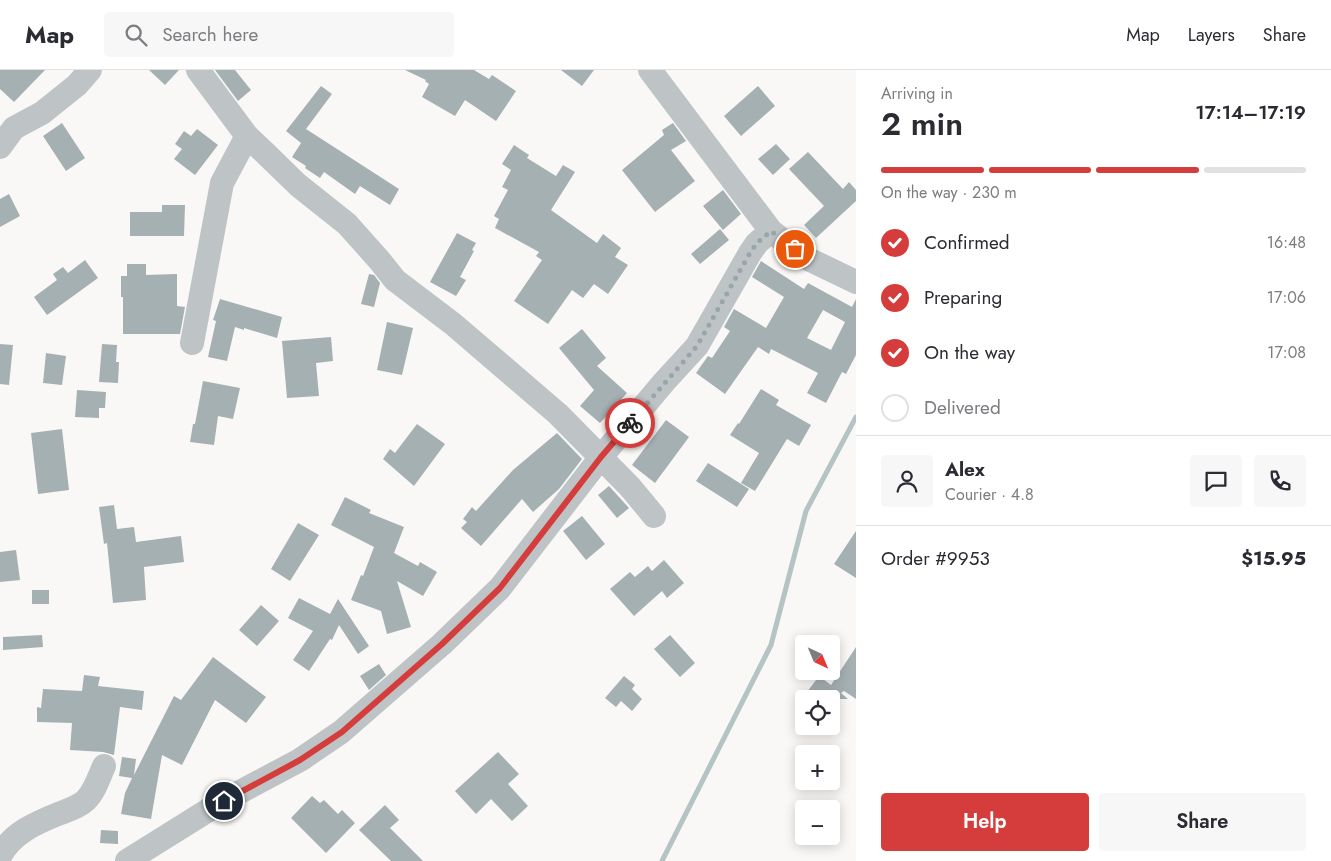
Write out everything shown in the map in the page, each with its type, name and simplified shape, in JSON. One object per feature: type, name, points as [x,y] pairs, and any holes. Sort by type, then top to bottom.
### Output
[{"type":"street","points":[[0,147],[14,128],[42,113],[77,85],[90,70]]},
{"type":"street","points":[[198,70],[247,136],[298,185],[347,224],[395,280],[454,324],[558,414],[630,487],[654,516]]},
{"type":"street","points":[[653,72],[771,231],[806,258],[856,282]]},
{"type":"street","points":[[192,343],[222,183],[247,136]]},
{"type":"street","points":[[127,861],[224,801],[300,760],[342,732],[442,644],[500,588],[601,457],[697,346],[750,253],[757,243],[771,231]]},
{"type":"street","points":[[0,856],[10,842],[24,829],[84,802],[91,794],[104,766]]},
{"type":"building","points":[[0,70],[45,70],[14,102],[0,89]]},
{"type":"building","points":[[149,70],[179,70],[165,85]]},
{"type":"building","points":[[215,70],[235,70],[251,90],[238,101]]},
{"type":"building","points":[[405,70],[474,70],[489,79],[492,75],[516,91],[496,121],[465,100],[455,116],[422,97],[429,84],[426,80]]},
{"type":"building","points":[[561,70],[594,70],[582,86]]},
{"type":"building","points":[[321,86],[332,94],[306,129],[399,189],[390,205],[360,186],[355,194],[324,172],[320,178],[292,157],[301,143],[286,131]]},
{"type":"building","points":[[758,86],[775,106],[741,136],[724,116]]},
{"type":"building","points":[[62,123],[85,158],[66,171],[43,136]]},
{"type":"building","points":[[673,123],[686,141],[671,150],[695,181],[655,212],[622,170],[664,135],[662,130]]},
{"type":"building","points":[[197,129],[218,145],[195,175],[174,159],[182,149],[175,144],[184,131],[191,136]]},
{"type":"building","points":[[776,144],[790,159],[773,175],[758,159]]},
{"type":"building","points":[[514,145],[529,155],[527,158],[556,176],[563,165],[575,172],[551,210],[597,243],[603,234],[621,248],[615,257],[628,265],[608,294],[594,284],[583,298],[572,290],[548,324],[514,301],[542,260],[536,256],[539,252],[495,228],[499,219],[494,216],[508,190],[502,187],[511,170],[502,164]]},
{"type":"building","points":[[808,152],[843,189],[849,182],[856,190],[856,201],[816,238],[804,225],[824,206],[789,169]]},
{"type":"building","points":[[723,190],[741,214],[723,230],[703,206]]},
{"type":"building","points":[[9,194],[20,216],[0,227],[0,199]]},
{"type":"building","points":[[162,205],[185,205],[184,236],[130,236],[130,212],[162,212]]},
{"type":"building","points":[[720,229],[729,240],[700,264],[691,254]]},
{"type":"building","points":[[457,233],[476,243],[472,250],[474,251],[460,277],[466,280],[456,296],[430,282]]},
{"type":"building","points":[[85,260],[98,278],[47,315],[34,297],[57,280],[53,274],[63,267],[68,273]]},
{"type":"building","points":[[761,261],[804,289],[808,283],[852,307],[856,299],[856,355],[846,374],[842,372],[826,403],[807,393],[818,373],[771,349],[769,354],[758,347],[725,394],[696,373],[708,356],[712,358],[730,331],[724,327],[734,309],[766,328],[784,297],[752,277]],"holes":[[[823,310],[845,322],[831,350],[807,338]]]},
{"type":"building","points":[[127,264],[146,264],[146,275],[177,274],[177,306],[185,307],[180,334],[123,334],[121,276],[127,276]]},
{"type":"building","points":[[369,274],[374,275],[380,283],[374,307],[361,304]]},
{"type":"building","points":[[220,299],[282,317],[277,338],[235,327],[227,361],[208,357],[216,321],[213,320]]},
{"type":"building","points":[[387,322],[413,328],[402,375],[377,370]]},
{"type":"building","points":[[582,329],[606,358],[597,366],[627,393],[600,423],[580,406],[594,390],[559,348]]},
{"type":"building","points":[[331,337],[333,361],[316,363],[319,396],[287,398],[282,341]]},
{"type":"building","points":[[0,344],[13,345],[9,385],[0,384]]},
{"type":"building","points":[[102,344],[117,345],[116,362],[119,362],[118,383],[99,382]]},
{"type":"building","points":[[46,353],[66,356],[62,385],[43,383]]},
{"type":"building","points":[[203,381],[240,388],[233,419],[218,416],[214,445],[190,442]]},
{"type":"building","points":[[761,389],[779,400],[776,405],[811,425],[799,446],[787,439],[755,491],[741,483],[759,453],[730,435]]},
{"type":"building","points":[[77,390],[106,392],[105,408],[99,408],[99,418],[75,417]]},
{"type":"building","points":[[666,420],[689,437],[655,483],[632,465]]},
{"type":"building","points":[[417,424],[445,444],[414,486],[383,459],[390,449],[395,453]]},
{"type":"building","points":[[62,429],[69,490],[38,494],[31,433]]},
{"type":"building","points":[[557,433],[582,459],[559,489],[533,512],[522,499],[481,546],[461,528],[467,522],[463,519],[472,507],[476,511],[513,470]]},
{"type":"building","points":[[708,463],[749,489],[737,507],[696,481]]},
{"type":"building","points":[[609,486],[629,508],[617,518],[598,495]]},
{"type":"building","points":[[345,497],[371,510],[369,513],[404,527],[394,553],[418,566],[420,562],[437,572],[423,596],[397,581],[411,627],[387,634],[381,611],[351,600],[374,547],[331,525]]},
{"type":"building","points":[[114,505],[117,529],[134,527],[136,542],[181,536],[184,562],[144,567],[146,600],[113,603],[107,543],[104,544],[99,507]]},
{"type":"building","points":[[582,516],[605,544],[586,560],[563,531]]},
{"type":"building","points":[[298,523],[319,535],[290,581],[271,569]]},
{"type":"building","points":[[856,531],[856,578],[834,564]]},
{"type":"building","points":[[16,550],[20,580],[0,582],[0,552]]},
{"type":"building","points":[[664,560],[684,583],[667,598],[662,591],[634,616],[610,589],[630,572],[635,577],[648,566],[652,571]]},
{"type":"building","points":[[32,590],[49,590],[49,604],[32,604]]},
{"type":"building","points":[[299,598],[330,614],[338,599],[369,646],[358,654],[339,625],[332,640],[330,639],[309,671],[293,660],[313,631],[288,618]]},
{"type":"building","points":[[261,605],[279,621],[257,646],[239,630]]},
{"type":"building","points":[[42,635],[43,647],[3,650],[3,637]]},
{"type":"building","points":[[670,635],[695,663],[680,677],[654,649]]},
{"type":"building","points":[[856,647],[856,699],[844,691],[841,693],[848,699],[840,699],[840,690],[808,690],[816,680],[824,680],[831,685],[834,680],[840,680],[840,671]]},
{"type":"building","points":[[213,657],[266,697],[246,723],[215,700],[182,765],[162,755],[151,819],[121,814],[125,793],[132,778],[119,776],[122,757],[136,759],[134,775],[174,696],[181,700]]},
{"type":"building","points":[[379,664],[386,675],[369,690],[360,676]]},
{"type":"building","points":[[84,675],[100,677],[98,686],[144,691],[142,710],[120,707],[114,755],[103,752],[70,750],[72,723],[37,722],[37,707],[41,708],[43,689],[82,691]]},
{"type":"building","points":[[624,676],[635,685],[632,689],[642,699],[632,711],[621,701],[616,707],[605,698]]},
{"type":"building","points":[[498,752],[519,774],[508,784],[528,806],[512,821],[491,799],[476,814],[455,791]]},
{"type":"building","points":[[312,796],[320,803],[324,800],[338,814],[342,810],[355,823],[326,853],[291,818]]},
{"type":"building","points":[[385,805],[399,820],[390,828],[423,861],[391,861],[359,830]]},
{"type":"building","points":[[101,830],[118,831],[118,844],[100,843]]},
{"type":"waterway","points":[[662,861],[771,645],[806,511],[856,417]]},
{"type":"way so far","points":[[630,423],[697,346],[736,276],[757,243],[771,231],[795,249]]},
{"type":"route","points":[[224,801],[300,760],[342,732],[442,644],[500,588],[601,457],[630,423]]}]
